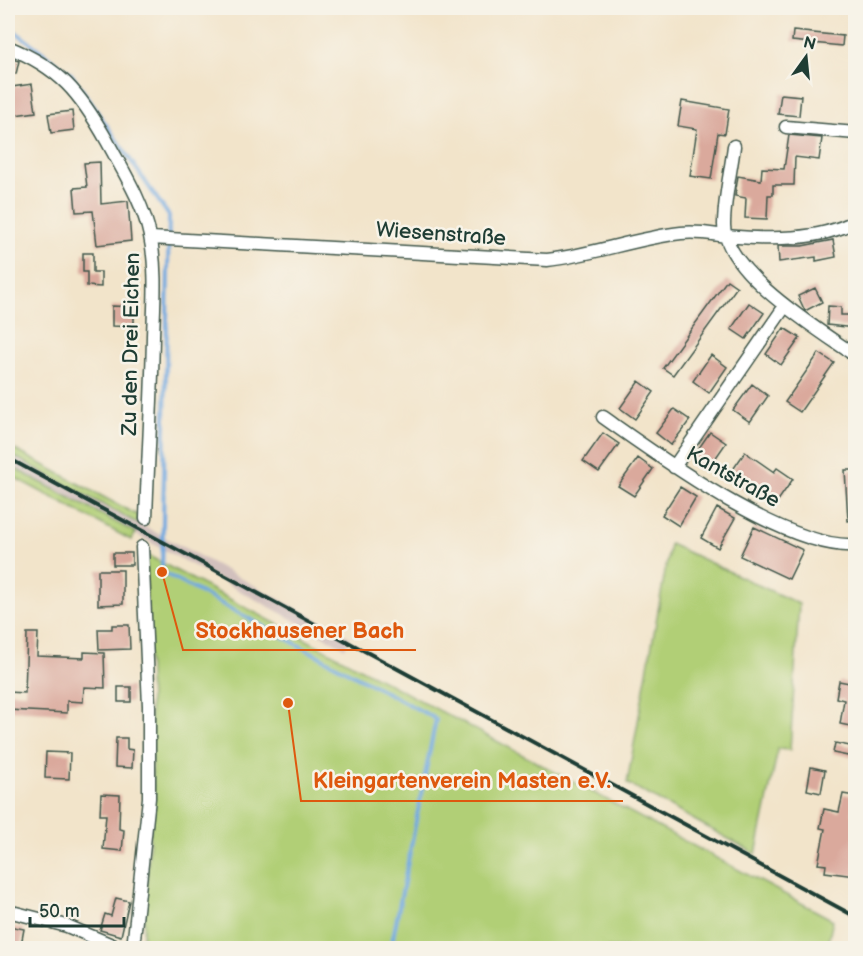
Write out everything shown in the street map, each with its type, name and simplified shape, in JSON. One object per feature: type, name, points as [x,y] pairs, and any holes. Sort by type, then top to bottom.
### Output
[{"type":"street","name":"Zu den Drei Eichen","points":[[8,47],[38,60],[59,74],[74,91],[98,126],[144,213],[162,238],[154,305],[146,518]]},
{"type":"street","points":[[786,127],[855,133]]},
{"type":"street","points":[[734,146],[724,225],[726,236],[742,265],[785,306],[855,356]]},
{"type":"street","name":"Wiesenstraße","points":[[162,238],[547,260],[595,253],[658,236],[684,232],[707,232],[726,236],[814,236],[840,230],[855,221]]},
{"type":"street","points":[[674,467],[785,306]]},
{"type":"street","name":"Kantstraße","points":[[603,417],[674,467],[766,519],[815,541],[830,545],[855,545]]},
{"type":"street","points":[[133,948],[149,798],[149,706],[142,547]]},
{"type":"street","points":[[8,911],[67,926],[118,948]]},
{"type":"shaded area","points":[[8,453],[350,637],[345,648],[8,465]]},
{"type":"green space","points":[[8,446],[139,516],[137,523],[8,453]]},
{"type":"green space","points":[[8,465],[136,533],[131,540],[8,474]]},
{"type":"green space","points":[[670,544],[799,604],[790,750],[778,749],[756,854],[627,783]]},
{"type":"green space","points":[[145,554],[833,920],[827,948],[142,948],[153,796]]},
{"type":"building","points":[[793,31],[843,36],[842,46],[792,41]]},
{"type":"building","points":[[8,58],[19,61],[16,74],[8,71]]},
{"type":"building","points":[[32,84],[36,112],[8,116],[8,91],[12,90],[12,87]]},
{"type":"building","points":[[781,94],[801,96],[799,116],[778,114]]},
{"type":"building","points":[[682,101],[729,109],[725,134],[718,133],[711,179],[690,176],[697,129],[678,126]]},
{"type":"building","points":[[72,111],[74,130],[51,133],[48,114]]},
{"type":"building","points":[[789,135],[822,138],[819,160],[795,157],[794,185],[773,185],[773,195],[768,195],[767,219],[745,218],[746,198],[735,196],[738,176],[761,180],[762,168],[784,169]]},
{"type":"building","points":[[100,162],[101,204],[128,201],[131,241],[97,245],[93,211],[76,212],[74,188],[87,187],[84,163]]},
{"type":"building","points":[[833,240],[836,257],[816,261],[816,257],[779,262],[778,246],[802,246]]},
{"type":"building","points":[[83,253],[93,253],[93,272],[101,272],[101,287],[87,286],[87,272],[83,272]]},
{"type":"building","points":[[727,280],[737,287],[673,375],[663,368]]},
{"type":"building","points":[[815,288],[822,302],[805,311],[798,296]]},
{"type":"building","points":[[749,303],[764,313],[746,339],[731,329]]},
{"type":"building","points":[[112,306],[134,307],[134,327],[112,326]]},
{"type":"building","points":[[828,306],[841,307],[841,315],[855,315],[855,328],[827,325]]},
{"type":"building","points":[[784,328],[800,338],[781,365],[766,354]]},
{"type":"building","points":[[819,353],[834,363],[800,412],[785,402]]},
{"type":"building","points":[[711,355],[727,367],[709,393],[693,381]]},
{"type":"building","points":[[639,381],[654,392],[635,419],[620,408]]},
{"type":"building","points":[[752,384],[768,396],[750,422],[733,410]]},
{"type":"building","points":[[674,409],[690,420],[671,445],[656,433]]},
{"type":"building","points":[[710,432],[726,443],[708,469],[692,458]]},
{"type":"building","points":[[603,433],[619,444],[599,472],[583,461]]},
{"type":"building","points":[[745,452],[774,472],[777,468],[793,479],[775,505],[747,485],[744,490],[727,478]]},
{"type":"building","points":[[638,458],[653,469],[634,496],[618,486]]},
{"type":"building","points":[[845,470],[855,470],[855,520],[848,521]]},
{"type":"building","points":[[680,487],[696,497],[679,526],[662,515]]},
{"type":"building","points":[[717,508],[735,518],[718,548],[701,538]]},
{"type":"building","points":[[754,527],[803,550],[789,579],[740,556]]},
{"type":"building","points":[[113,553],[132,553],[132,565],[113,565]]},
{"type":"building","points":[[98,570],[123,570],[123,604],[98,605]]},
{"type":"building","points":[[112,625],[129,625],[130,649],[99,650],[98,629],[112,629]]},
{"type":"building","points":[[27,633],[38,633],[37,656],[84,658],[84,652],[104,653],[105,688],[84,687],[83,702],[67,701],[67,713],[8,710],[8,692],[25,693]]},
{"type":"building","points":[[839,681],[855,684],[855,727],[840,724],[844,700],[836,698]]},
{"type":"building","points":[[118,687],[131,687],[131,702],[118,702]]},
{"type":"building","points":[[116,738],[127,738],[127,749],[133,750],[132,768],[115,767]]},
{"type":"building","points":[[835,743],[855,747],[853,757],[833,753]]},
{"type":"building","points":[[46,752],[70,753],[69,779],[45,778]]},
{"type":"building","points":[[811,767],[825,770],[821,793],[807,790]]},
{"type":"building","points":[[101,794],[120,795],[119,829],[124,830],[122,851],[103,849],[106,815],[100,815]]},
{"type":"building","points":[[843,794],[855,796],[852,814],[855,815],[855,876],[825,872],[826,865],[818,864],[825,829],[820,828],[824,809],[839,812]]},
{"type":"building","points":[[116,898],[129,901],[121,936],[100,930],[105,914],[111,916]]},
{"type":"building","points":[[9,926],[24,929],[21,945],[8,942]]},
{"type":"waterway","points":[[8,26],[71,74],[169,216],[162,572],[436,719],[391,948]]},
{"type":"railway","points":[[8,458],[856,917]]},
{"type":"place","name":"Stockhausener Bach","points":[[162,572]]},
{"type":"place","name":"Kleingartenverein Masten e.V.","points":[[288,703]]}]
